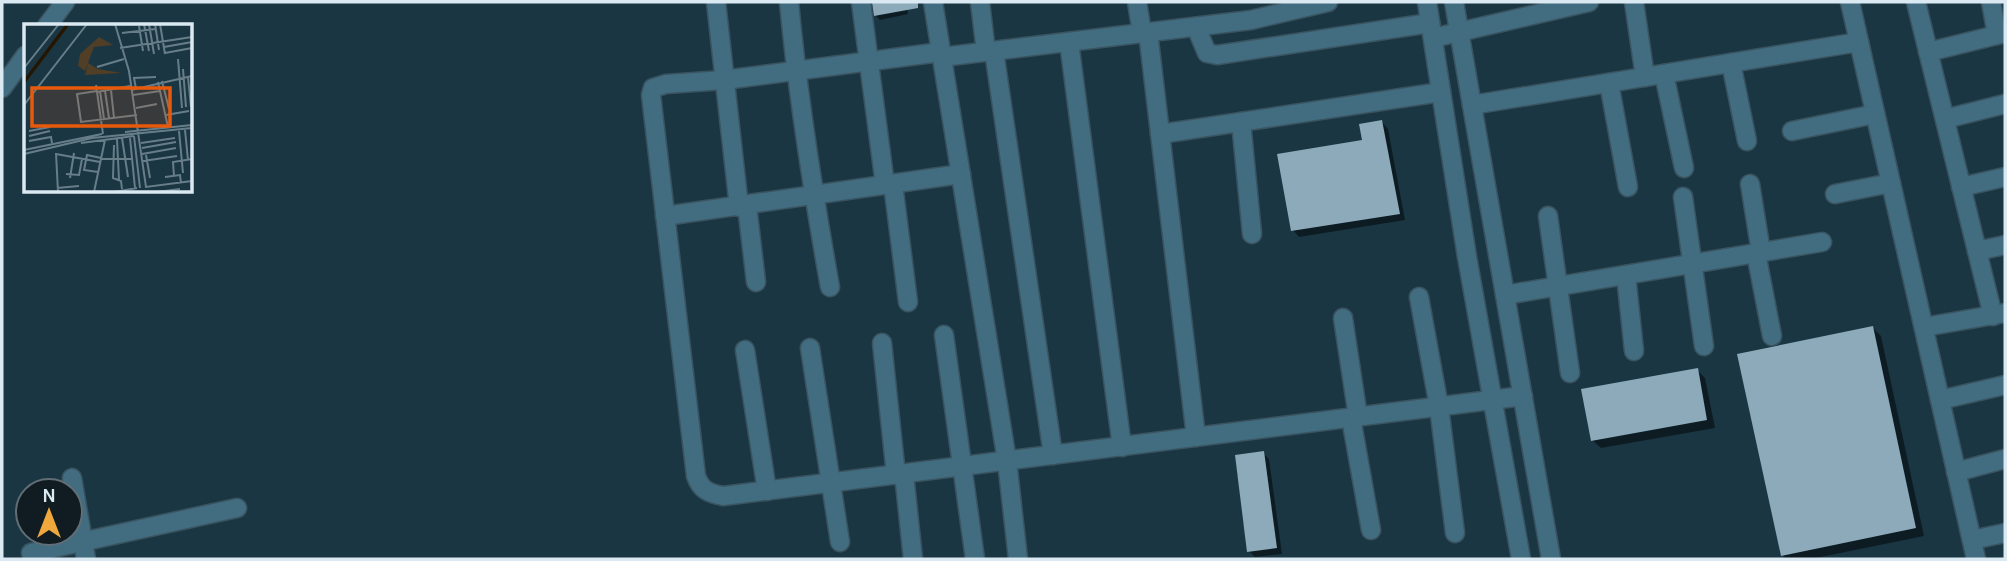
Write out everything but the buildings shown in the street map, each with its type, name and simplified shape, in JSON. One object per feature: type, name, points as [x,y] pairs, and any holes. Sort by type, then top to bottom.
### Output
[{"type":"street","points":[[48,24],[65,2]]},
{"type":"street","points":[[716,2],[724,80],[756,282]]},
{"type":"street","points":[[789,2],[795,69],[830,287]]},
{"type":"street","points":[[861,2],[908,302]]},
{"type":"street","points":[[933,2],[1007,461],[1018,559]]},
{"type":"street","points":[[980,2],[1053,455]]},
{"type":"street","points":[[1137,2],[1145,33],[1160,134],[1196,437]]},
{"type":"street","points":[[1328,2],[1301,5],[1251,20],[990,51],[795,69],[724,80],[666,84],[653,88],[651,95],[695,476],[700,487],[709,494],[723,496],[1523,396]]},
{"type":"street","points":[[1427,2],[1521,559]]},
{"type":"street","points":[[1454,2],[1552,559]]},
{"type":"street","points":[[1506,2],[1510,20]]},
{"type":"street","points":[[1196,27],[1203,48],[1207,53],[1217,55],[1432,31],[1460,32],[1570,4],[1589,2]]},
{"type":"street","points":[[1634,2],[1645,77]]},
{"type":"street","points":[[1850,2],[1976,559]]},
{"type":"street","points":[[1916,2],[1977,251],[1999,314],[1924,327]]},
{"type":"street","points":[[1928,52],[2001,34],[1991,2]]},
{"type":"street","points":[[1069,42],[1122,447]]},
{"type":"street","points":[[1472,105],[1859,43]]},
{"type":"street","points":[[2,89],[24,58]]},
{"type":"street","points":[[1731,63],[1747,141]]},
{"type":"street","points":[[1664,74],[1684,167]]},
{"type":"street","points":[[1609,83],[1628,187]]},
{"type":"street","points":[[1160,134],[1441,92]]},
{"type":"street","points":[[1945,119],[2005,104]]},
{"type":"street","points":[[1792,131],[1875,114]]},
{"type":"street","points":[[1241,122],[1252,234]]},
{"type":"street","points":[[665,216],[961,174]]},
{"type":"street","points":[[1961,187],[2005,177]]},
{"type":"street","points":[[1835,194],[1891,183]]},
{"type":"street","points":[[1750,184],[1772,336]]},
{"type":"street","points":[[1683,197],[1704,346]]},
{"type":"street","points":[[1548,216],[1570,373]]},
{"type":"street","points":[[1506,295],[1822,242]]},
{"type":"street","points":[[1977,251],[2005,245]]},
{"type":"street","points":[[1626,275],[1634,351]]},
{"type":"street","points":[[1419,298],[1439,407],[1455,533]]},
{"type":"street","points":[[1342,318],[1371,530]]},
{"type":"street","points":[[944,335],[975,559]]},
{"type":"street","points":[[882,343],[913,559]]},
{"type":"street","points":[[810,348],[840,542]]},
{"type":"street","points":[[745,350],[767,491]]},
{"type":"street","points":[[1940,400],[2005,385]]},
{"type":"street","points":[[1956,472],[2005,459]]},
{"type":"street","points":[[31,553],[84,551],[237,508]]},
{"type":"street","points":[[1972,540],[2005,533]]}]
